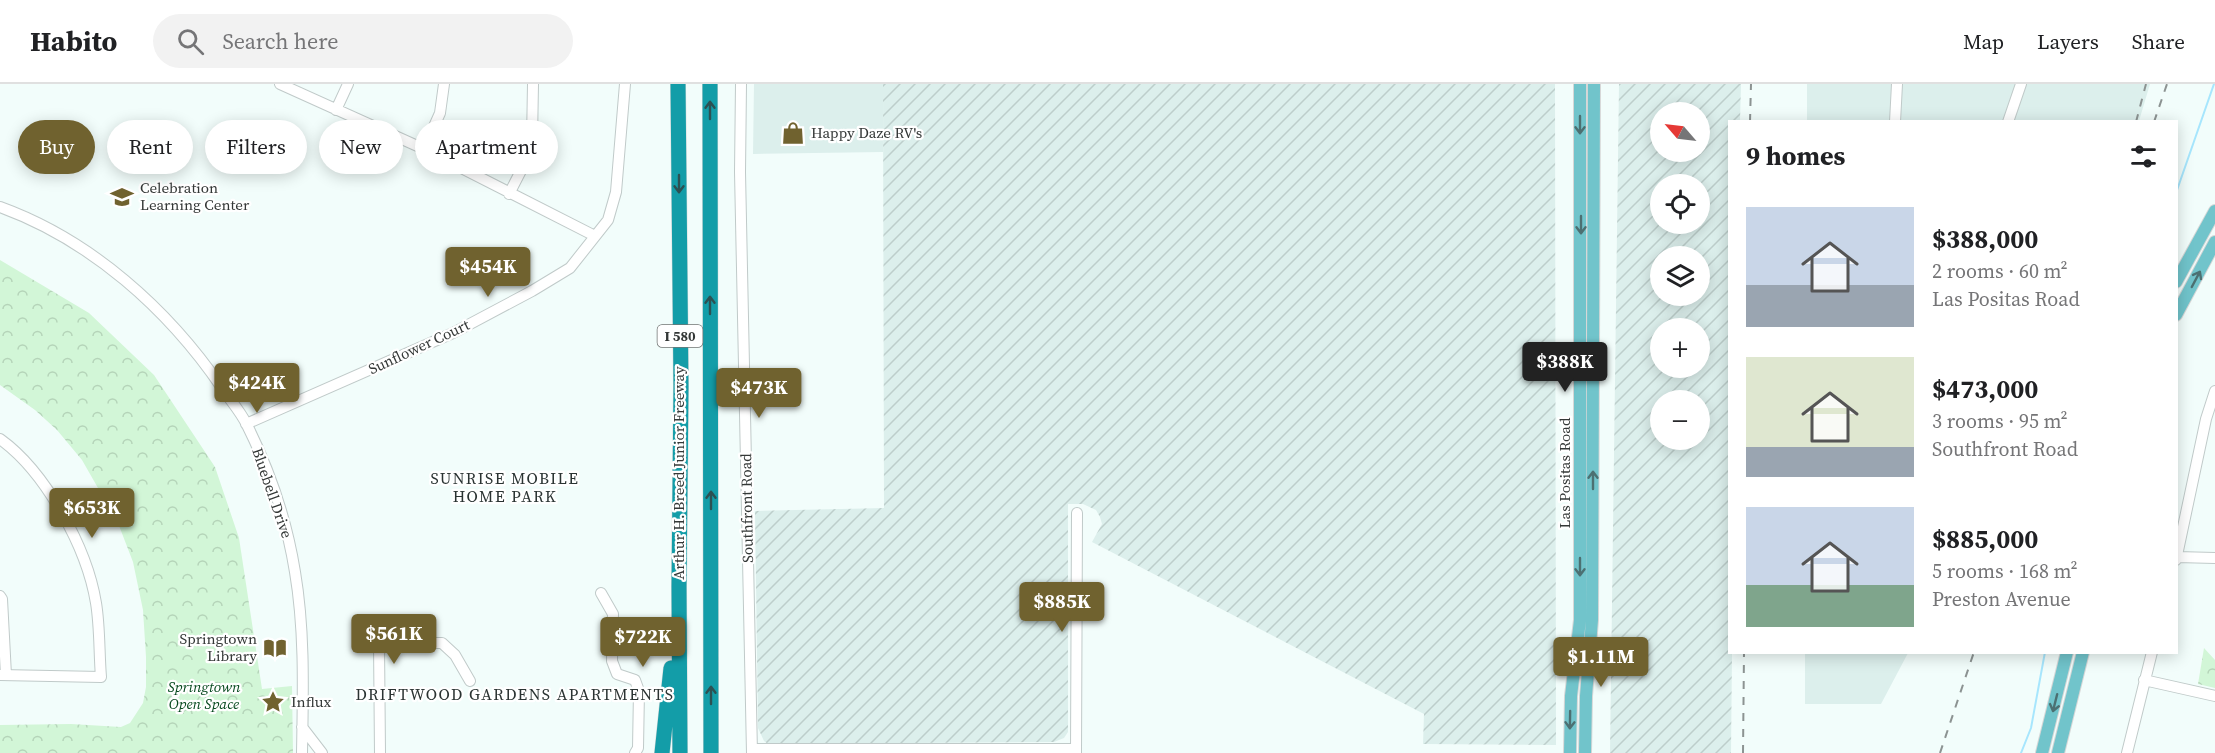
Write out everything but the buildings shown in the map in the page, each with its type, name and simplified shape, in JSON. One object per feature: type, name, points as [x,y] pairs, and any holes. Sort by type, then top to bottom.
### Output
[{"type":"highway","name":"Arthur H. Breed Junior Freeway","points":[[678,84],[681,386],[678,587],[680,753]]},
{"type":"highway","name":"Arthur H. Breed Junior Freeway","points":[[710,84],[711,753]]},
{"type":"highway","points":[[662,753],[678,587]]},
{"type":"main road","name":"Las Positas Road","points":[[1570,753],[1571,696],[1580,620],[1580,84]]},
{"type":"main road","name":"Las Positas Road","points":[[1585,753],[1586,696],[1592,620],[1594,84]]},
{"type":"main road","points":[[2178,279],[2213,218]]},
{"type":"main road","points":[[2178,311],[2215,242]]},
{"type":"main road","points":[[2042,753],[2067,654]]},
{"type":"main road","points":[[2058,753],[2083,654]]},
{"type":"street","points":[[279,84],[415,146]]},
{"type":"street","points":[[336,110],[348,84]]},
{"type":"street","points":[[437,120],[444,84]]},
{"type":"street","points":[[509,194],[527,159],[532,140],[533,84]]},
{"type":"street","name":"Sunflower Court","points":[[246,423],[453,333],[570,268],[608,220],[616,192],[625,84]]},
{"type":"street","name":"Southfront Road","points":[[741,84],[740,183],[752,751]]},
{"type":"street","points":[[1895,120],[1897,84]]},
{"type":"street","points":[[2009,120],[2021,84]]},
{"type":"street","points":[[470,174],[596,236]]},
{"type":"street","name":"Bluebell Drive","points":[[0,207],[30,220],[78,247],[162,313],[190,344],[246,423],[272,483],[296,573],[302,636],[303,753]]},
{"type":"street","points":[[2178,553],[2206,419],[2215,391]]},
{"type":"street","points":[[0,439],[13,448],[50,494],[78,543],[96,603],[101,677],[3,675],[2,599],[0,596]]},
{"type":"street","points":[[752,751],[1076,751],[1077,513]]},
{"type":"street","points":[[2178,558],[2215,558]]},
{"type":"street","points":[[601,593],[613,614],[612,661],[617,674],[635,680],[639,691],[638,748],[635,753]]},
{"type":"street","points":[[380,753],[379,643],[442,642],[455,655],[470,681]]},
{"type":"street","points":[[2127,753],[2151,654]]},
{"type":"street","points":[[2144,680],[2215,696]]},
{"type":"street","points":[[302,727],[322,753]]},
{"type":"shaded area","points":[[754,84],[883,84],[883,152],[753,154]]},
{"type":"shaded area","points":[[883,84],[1555,84],[1556,745],[1423,744],[1424,714],[1092,542],[1102,524],[1096,510],[1083,504],[1068,504],[1068,732],[1064,738],[1054,742],[768,744],[764,741],[758,728],[755,511],[884,508]]},
{"type":"shaded area","points":[[1619,84],[1741,84],[1740,120],[1728,120],[1728,654],[1732,654],[1731,753],[1610,753]]},
{"type":"shaded area","points":[[1807,84],[2150,84],[2139,120],[1807,120]]},
{"type":"shaded area","points":[[1805,654],[1907,654],[1881,704],[1805,704]]},
{"type":"green space","name":"Springtown Open Space","points":[[0,260],[89,313],[154,375],[215,467],[239,538],[262,689],[292,686],[293,753],[0,753],[0,725],[71,724],[121,727],[130,723],[143,703],[146,687],[146,657],[143,610],[133,562],[118,523],[82,460],[57,430],[35,410],[0,385]]},
{"type":"green space","points":[[2204,648],[2215,660],[2215,688],[2198,684]]},
{"type":"waterway","points":[[2178,187],[2214,84]]},
{"type":"waterway","points":[[2021,753],[2031,728],[2045,654]]},
{"type":"railway","points":[[1750,120],[1751,84]]},
{"type":"railway","points":[[2137,120],[2146,84]]},
{"type":"railway","points":[[2155,120],[2167,84]]},
{"type":"railway","points":[[1743,753],[1744,654]]},
{"type":"railway","points":[[1940,753],[1973,654]]},
{"type":"place","name":"Happy Daze RV's","points":[[793,133]]},
{"type":"place","name":"Celebration Learning Center","points":[[122,197]]},
{"type":"place","name":"Springtown Library","points":[[275,648]]},
{"type":"place","name":"Influx","points":[[273,702]]},
{"type":"district","name":"SUNRISE MOBILE HOME PARK","points":[[505,487]]},
{"type":"district","name":"DRIFTWOOD GARDENS APARTMENTS","points":[[515,694]]}]
